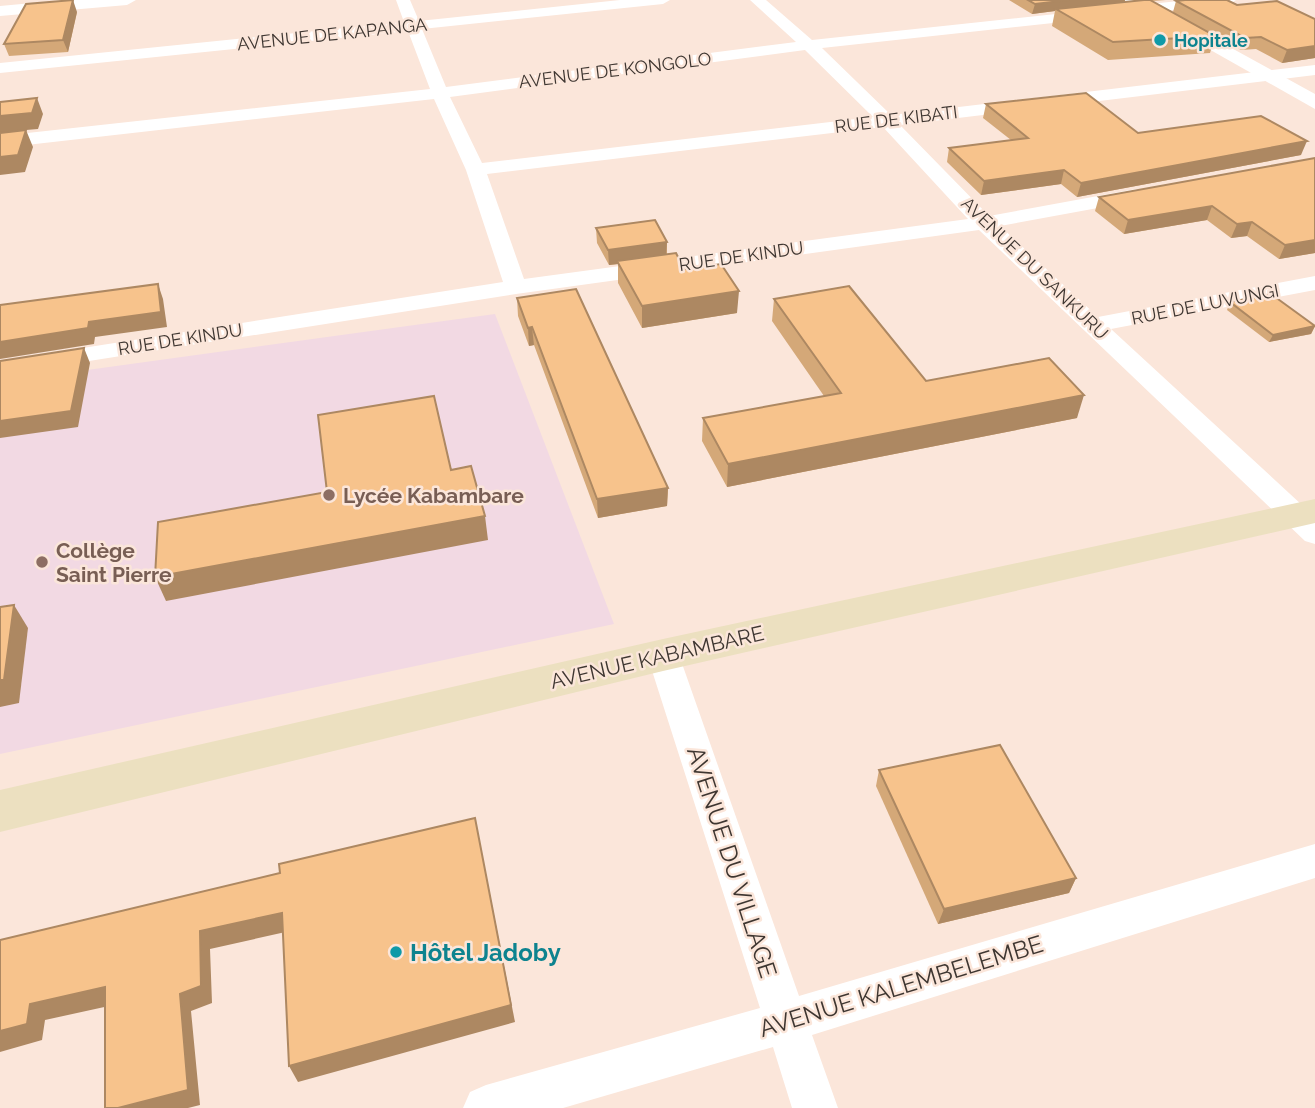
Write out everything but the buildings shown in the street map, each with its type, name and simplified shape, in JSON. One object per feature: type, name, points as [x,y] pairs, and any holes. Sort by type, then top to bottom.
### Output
[{"type":"main road","name":"AVENUE KABAMBARE","points":[[0,811],[663,655],[1308,520]]},
{"type":"street","points":[[0,11],[127,0]]},
{"type":"street","points":[[403,0],[411,26],[476,170],[516,287]]},
{"type":"street","name":"AVENUE DE KAPANGA","points":[[0,68],[663,0]]},
{"type":"street","name":"AVENUE DU SANKURU","points":[[757,0],[809,45],[886,120],[985,223],[1308,520]]},
{"type":"street","name":"AVENUE DE KONGOLO","points":[[0,142],[440,93],[1140,5],[1229,0]]},
{"type":"street","points":[[1140,5],[1315,103]]},
{"type":"street","name":"RUE DE KIBATI","points":[[476,170],[1315,69]]},
{"type":"street","name":"RUE DE KINDU","points":[[0,368],[516,287],[985,223],[1153,192]]},
{"type":"street","name":"RUE DE LUVUNGI","points":[[1095,325],[1315,283]]},
{"type":"street","name":"AVENUE DU VILLAGE","points":[[663,655],[815,1108]]},
{"type":"street","name":"AVENUE KALEMBELEMBE","points":[[486,1108],[784,1022],[1315,861]]},
{"type":"shaded area","name":"Lycée Kabambare","points":[[495,314],[614,624],[0,754],[0,382]]},
{"type":"place","name":"Hopitale","points":[[1160,40]]},
{"type":"place","name":"Lycée Kabambare","points":[[329,495]]},
{"type":"place","name":"Collège Saint Pierre","points":[[42,562]]},
{"type":"place","name":"Hôtel Jadoby","points":[[396,952]]}]
